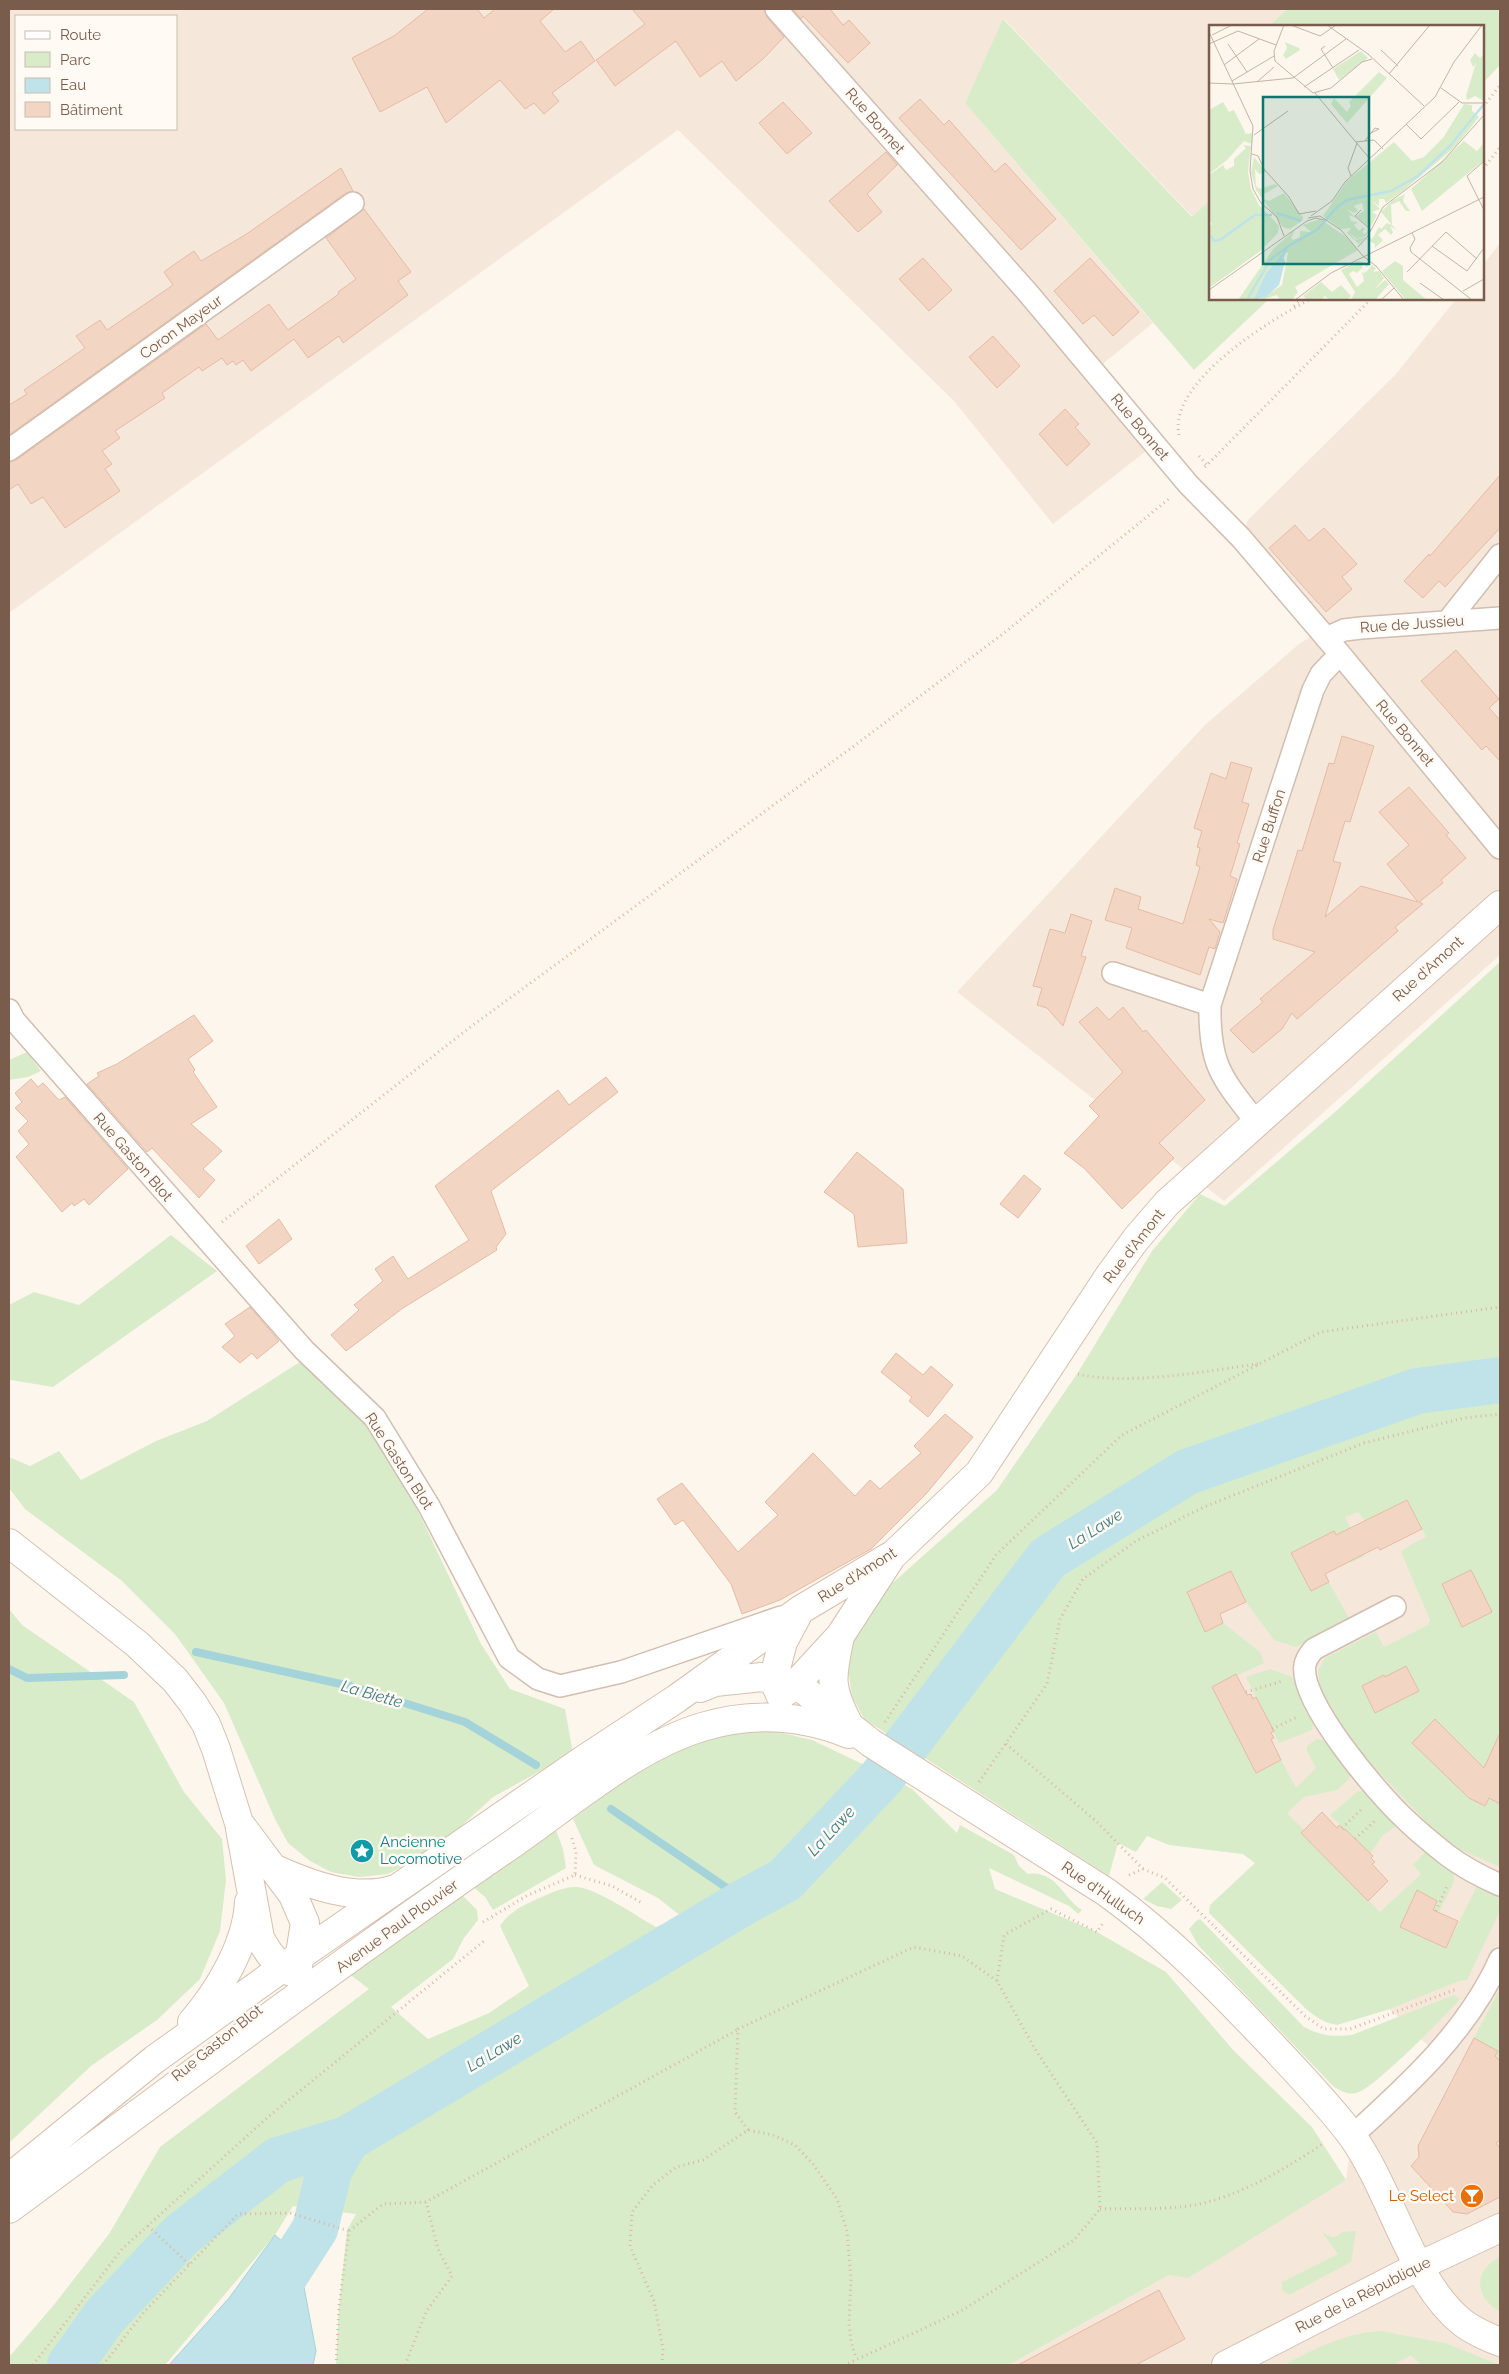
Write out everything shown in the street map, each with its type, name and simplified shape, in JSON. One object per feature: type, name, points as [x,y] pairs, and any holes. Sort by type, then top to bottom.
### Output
[{"type":"main road","name":"Rue d'Amont","points":[[676,1699],[800,1610],[894,1554],[979,1473],[1109,1276],[1136,1239],[1167,1203],[1500,905]]},
{"type":"main road","name":"Rue Gaston Blot","points":[[9,1543],[137,1644],[175,1680],[206,1724],[224,1773],[239,1823],[260,1938],[267,1951],[293,1966]]},
{"type":"main road","points":[[631,1761],[647,1741],[671,1721],[700,1710],[782,1687],[840,1636],[894,1554]]},
{"type":"main road","points":[[794,1719],[782,1687],[783,1642],[800,1610]]},
{"type":"main road","points":[[840,1636],[832,1675],[837,1701],[850,1726]]},
{"type":"main road","name":"Rue d'Hulluch","points":[[676,1699],[715,1682],[762,1677],[782,1687],[804,1690],[871,1743],[1106,1892],[1168,1941],[1220,1990],[1289,2063],[1352,2136],[1381,2184],[1420,2266],[1432,2287],[1450,2311],[1464,2324],[1480,2334],[1500,2342]]},
{"type":"main road","name":"Avenue Paul Plouvier","points":[[9,2178],[155,2059],[293,1966],[401,1887],[583,1760],[676,1699]]},
{"type":"main road","name":"Avenue Paul Plouvier","points":[[9,2209],[342,1964],[631,1761],[664,1741],[703,1726],[747,1716],[794,1719],[830,1726],[871,1743]]},
{"type":"main road","name":"Rue Gaston Blot","points":[[139,2113],[181,2068],[285,1987],[293,1966],[304,1923],[293,1895],[239,1823]]},
{"type":"main road","name":"Rue Gaston Blot","points":[[275,1869],[309,1884],[345,1891],[385,1892],[401,1887]]},
{"type":"main road","name":"Rue Gaston Blot","points":[[155,2059],[179,2038],[214,1995],[242,1935],[248,1915],[250,1891]]},
{"type":"main road","points":[[293,1966],[342,1964]]},
{"type":"main road","name":"Rue de la République","points":[[1226,2365],[1420,2266],[1500,2228]]},
{"type":"street","name":"Rue Bonnet","points":[[776,9],[1028,293],[1188,484],[1241,538],[1340,654],[1500,848]]},
{"type":"street","name":"Coron Mayeur","points":[[9,450],[353,203]]},
{"type":"street","points":[[1447,622],[1500,555]]},
{"type":"street","name":"Rue de Jussieu","points":[[1326,638],[1344,630],[1500,618]]},
{"type":"street","name":"Rue Buffon","points":[[1257,1123],[1219,1071],[1212,1050],[1210,1005],[1313,690],[1321,674],[1340,654]]},
{"type":"street","points":[[1113,973],[1210,1005]]},
{"type":"street","name":"Rue Gaston Blot","points":[[9,1010],[14,1020],[304,1350],[375,1418],[429,1506],[509,1658],[538,1679],[560,1686],[620,1672],[800,1610]]},
{"type":"street","points":[[1395,1607],[1314,1649],[1308,1656],[1305,1672],[1309,1692],[1324,1719],[1364,1776],[1403,1818],[1449,1856],[1500,1885]]},
{"type":"street","points":[[1352,2136],[1404,2090],[1438,2054],[1467,2018],[1491,1980],[1500,1959]]},
{"type":"path","points":[[1484,106],[1500,85]]},
{"type":"path","points":[[1484,168],[1500,147]]},
{"type":"path","points":[[1184,440],[1178,434],[1184,399],[1215,362],[1301,300]]},
{"type":"path","points":[[1292,308],[1309,300]]},
{"type":"path","points":[[203,1236],[469,1028],[854,746],[1004,633],[1188,484],[1370,300]]},
{"type":"path","points":[[1195,452],[1207,465]]},
{"type":"path","points":[[871,1743],[996,1555],[1122,1435],[1321,1332],[1500,1306]]},
{"type":"path","points":[[1077,1374],[1093,1378],[1138,1377],[1196,1372],[1261,1363]]},
{"type":"path","points":[[965,1802],[1048,1684],[1060,1619],[1083,1579],[1136,1541],[1204,1507],[1364,1443],[1464,1418],[1500,1414]]},
{"type":"path","points":[[1246,1692],[1270,1683],[1275,1684],[1305,1672]]},
{"type":"path","points":[[1006,1744],[1097,1822],[1142,1869],[1165,1878],[1305,2016],[1324,2029],[1350,2029],[1451,1990],[1466,1987]]},
{"type":"path","points":[[1342,1828],[1379,1792]]},
{"type":"path","points":[[571,1834],[576,1852],[575,1876]]},
{"type":"path","points":[[1126,1876],[1142,1869]]},
{"type":"path","points":[[483,1922],[528,1895],[575,1876],[612,1886],[642,1903]]},
{"type":"path","points":[[997,1981],[1004,1935],[1051,1909],[1096,1932]]},
{"type":"path","points":[[33,2365],[122,2249],[268,2116],[484,1942]]},
{"type":"path","points":[[336,2365],[339,2306],[348,2231],[383,2204],[426,2202],[738,2029],[850,1975],[914,1947],[962,1956],[997,1981],[1035,2049],[1097,2143],[1100,2209],[1074,2240],[961,2311],[856,2358],[845,2365]]},
{"type":"path","points":[[738,2029],[735,2112],[748,2130],[773,2135],[795,2145],[814,2164],[837,2199],[847,2231],[852,2279],[849,2324],[851,2342],[856,2358]]},
{"type":"path","points":[[662,2365],[663,2349],[654,2301],[630,2246],[632,2212],[653,2185],[676,2167],[704,2160],[748,2130]]},
{"type":"path","points":[[1100,2209],[1161,2208],[1206,2203],[1248,2188],[1324,2144]]},
{"type":"path","points":[[405,2365],[426,2312],[452,2276],[438,2250],[426,2202]]},
{"type":"path","points":[[103,2365],[145,2311],[238,2214],[290,2212],[348,2231]]},
{"type":"path","points":[[148,2226],[190,2265]]},
{"type":"shaded area","points":[[9,9],[1287,9],[1270,25],[1209,25],[1209,201],[1193,217],[1004,19],[965,103],[1153,323],[1094,371],[1155,444],[1053,524],[954,401],[678,130],[9,613]]},
{"type":"shaded area","points":[[1500,243],[1500,955],[1224,1201],[957,992],[1205,725],[1299,644],[1320,631],[1241,538],[1248,520],[1396,374],[1455,300],[1484,300],[1484,264]]},
{"type":"shaded area","points":[[1500,1468],[1500,2365],[1009,2365],[1169,2275],[1346,2180],[1352,2136],[1437,2054],[1380,2000],[1256,1863],[1243,1854],[1205,1849],[1105,1622],[1231,1526]]},
{"type":"green space","points":[[1287,9],[1500,9],[1500,65],[1484,82],[1484,25],[1270,25]]},
{"type":"green space","points":[[1003,19],[1192,217],[1209,201],[1209,300],[1268,300],[1194,370],[965,103]]},
{"type":"green space","points":[[1500,962],[1500,1867],[1459,1849],[1433,1829],[1354,1746],[1320,1687],[1318,1670],[1325,1658],[1376,1632],[1384,1647],[1428,1625],[1430,1620],[1401,1552],[1426,1537],[1407,1500],[1365,1521],[1358,1512],[1345,1517],[1365,1556],[1350,1563],[1334,1531],[1291,1553],[1311,1591],[1329,1582],[1350,1620],[1296,1647],[1274,1640],[1246,1602],[1231,1571],[1188,1592],[1205,1632],[1223,1623],[1260,1652],[1264,1663],[1212,1687],[1256,1773],[1281,1760],[1296,1788],[1316,1768],[1307,1751],[1307,1746],[1317,1739],[1326,1741],[1350,1773],[1349,1779],[1337,1790],[1304,1797],[1287,1813],[1304,1830],[1301,1833],[1380,1912],[1421,1874],[1413,1865],[1426,1851],[1452,1871],[1454,1876],[1451,1889],[1439,1912],[1433,1910],[1437,1901],[1417,1890],[1400,1927],[1446,1948],[1479,1885],[1500,1894],[1500,1911],[1467,1980],[1459,1981],[1390,2009],[1337,2025],[1320,2019],[1306,2009],[1209,1913],[1210,1905],[1255,1863],[1243,1854],[1169,1845],[1147,1836],[1136,1852],[1118,1843],[1109,1876],[864,1719],[852,1696],[847,1662],[852,1637],[888,1587],[997,1490],[1077,1374],[1152,1251],[1200,1194],[1225,1206],[1335,1112]]},
{"type":"green space","points":[[27,1052],[41,1071],[28,1077],[9,1080],[9,1060]]},
{"type":"green space","points":[[171,1235],[217,1271],[53,1387],[11,1380],[9,1382],[9,1305],[34,1292],[79,1305]]},
{"type":"green space","points":[[303,1360],[364,1421],[418,1511],[481,1644],[510,1689],[565,1709],[573,1753],[493,1797],[457,1830],[420,1857],[388,1874],[359,1877],[331,1872],[310,1861],[288,1843],[275,1819],[224,1703],[175,1634],[122,1581],[25,1509],[9,1488],[9,1457],[30,1466],[59,1451],[81,1480],[156,1441],[207,1421]]},
{"type":"green space","points":[[9,1609],[22,1625],[134,1702],[184,1792],[222,1839],[226,1880],[220,1931],[200,1979],[157,2020],[91,2066],[9,2143]]},
{"type":"green space","points":[[1270,1669],[1292,1677],[1314,1723],[1312,1730],[1279,1743],[1246,1677]]},
{"type":"green space","points":[[765,1729],[812,1740],[892,1778],[912,1789],[957,1833],[960,1825],[1014,1855],[1019,1866],[1028,1874],[1046,1876],[1053,1881],[1082,1910],[1078,1914],[1069,1906],[989,1868],[995,1889],[1097,1932],[1166,1972],[1234,2051],[1312,2127],[1346,2180],[1188,2278],[1169,2275],[1009,2365],[336,2365],[339,2306],[347,2230],[356,2214],[293,2206],[275,2235],[165,2365],[9,2365],[9,2357],[53,2306],[109,2234],[160,2147],[369,1989],[348,1973],[461,1894],[477,1910],[478,1920],[464,1938],[453,1959],[391,2007],[428,2039],[489,2013],[529,1986],[500,1926],[512,1913],[531,1902],[557,1891],[577,1887],[606,1898],[656,1927],[682,1917],[658,1898],[594,1865],[573,1819],[641,1772],[686,1748],[736,1733]]},
{"type":"green space","points":[[1365,1790],[1398,1825],[1383,1835],[1370,1854],[1330,1815],[1357,1792]]},
{"type":"green space","points":[[556,1830],[563,1849],[566,1868],[493,1910],[485,1897],[471,1885]]},
{"type":"green space","points":[[1162,1882],[1182,1900],[1171,1909],[1157,1906],[1143,1899]]},
{"type":"green space","points":[[1200,1919],[1304,2027],[1322,2034],[1333,2036],[1352,2035],[1454,1995],[1460,1999],[1409,2051],[1365,2089],[1356,2093],[1345,2092],[1334,2087],[1198,1945],[1189,1929]]},
{"type":"green space","points":[[1499,1990],[1500,2061],[1495,2056],[1497,2050],[1474,2038]]},
{"type":"green space","points":[[1356,2231],[1351,2262],[1289,2295],[1282,2290],[1282,2282],[1338,2254],[1322,2232],[1333,2238],[1343,2232]]},
{"type":"green space","points":[[1500,2257],[1500,2312],[1486,2299],[1480,2284],[1485,2269]]},
{"type":"green space","points":[[1381,2331],[1445,2343],[1500,2365],[1421,2365],[1411,2355],[1394,2365],[1284,2365],[1319,2347],[1343,2338]]},
{"type":"water","points":[[275,2235],[298,2255],[316,2351],[313,2365],[169,2365],[229,2298]]},
{"type":"building","points":[[428,9],[477,9],[484,18],[495,9],[554,9],[540,21],[565,52],[581,41],[595,61],[552,93],[559,101],[544,114],[534,103],[525,109],[500,80],[446,123],[427,87],[380,112],[352,58],[394,36]]},
{"type":"building","points":[[632,9],[764,9],[767,17],[784,37],[763,59],[736,81],[722,61],[700,77],[676,41],[615,86],[596,60],[645,24]]},
{"type":"building","points":[[792,9],[830,9],[843,25],[849,20],[870,43],[848,63],[803,16],[801,19]]},
{"type":"building","points":[[920,99],[944,125],[949,120],[995,172],[1005,163],[1056,219],[1021,250],[899,118]]},
{"type":"building","points":[[783,102],[812,133],[787,154],[759,123]]},
{"type":"building","points":[[886,152],[897,165],[867,194],[882,212],[858,232],[829,201]]},
{"type":"building","points":[[341,168],[353,191],[346,193],[9,435],[9,405],[27,394],[24,390],[85,348],[76,336],[100,320],[107,330],[173,285],[164,272],[175,264],[194,251],[201,261],[245,235]]},
{"type":"building","points":[[364,209],[411,272],[398,281],[408,295],[343,343],[339,336],[308,358],[294,339],[251,371],[243,360],[236,365],[233,361],[227,365],[222,358],[202,371],[199,367],[162,393],[165,398],[115,431],[120,438],[102,451],[112,464],[105,469],[120,491],[65,528],[43,497],[31,504],[18,484],[9,490],[9,462],[16,460],[206,324],[218,340],[269,304],[288,330],[339,294],[338,292],[356,279],[326,238]]},
{"type":"building","points":[[923,258],[952,290],[929,311],[899,279]]},
{"type":"building","points":[[1090,258],[1139,312],[1113,336],[1094,315],[1083,324],[1054,291]]},
{"type":"building","points":[[993,336],[1020,366],[997,388],[969,357]]},
{"type":"building","points":[[1065,409],[1079,424],[1075,427],[1090,444],[1067,466],[1039,434]]},
{"type":"building","points":[[1500,475],[1500,528],[1445,587],[1439,581],[1423,598],[1404,581],[1429,554],[1430,556]]},
{"type":"building","points":[[1295,525],[1309,541],[1324,528],[1357,564],[1342,577],[1352,589],[1326,612],[1269,548]]},
{"type":"building","points":[[1456,650],[1499,699],[1489,708],[1500,720],[1500,761],[1486,746],[1482,750],[1421,681]]},
{"type":"building","points":[[1342,736],[1374,746],[1350,822],[1345,821],[1333,861],[1341,863],[1325,917],[1361,886],[1418,902],[1387,864],[1409,845],[1379,812],[1409,787],[1449,833],[1446,835],[1466,858],[1441,880],[1443,883],[1419,902],[1423,904],[1395,927],[1398,931],[1297,1019],[1292,1013],[1282,1029],[1253,1053],[1230,1030],[1263,1002],[1260,999],[1315,952],[1273,939],[1273,930],[1298,850],[1302,851],[1329,763],[1334,764]]},
{"type":"building","points":[[1231,762],[1252,768],[1242,802],[1249,804],[1237,843],[1240,844],[1230,876],[1237,879],[1223,923],[1209,919],[1220,932],[1215,949],[1209,947],[1200,975],[1126,948],[1132,928],[1105,920],[1115,888],[1141,897],[1138,909],[1183,924],[1200,867],[1196,865],[1200,848],[1197,847],[1202,831],[1194,828],[1211,773],[1226,779]]},
{"type":"building","points":[[1071,914],[1092,921],[1081,956],[1086,957],[1063,1026],[1047,1008],[1037,1005],[1042,988],[1033,986],[1050,929],[1065,933]]},
{"type":"building","points":[[1097,1007],[1109,1020],[1123,1007],[1143,1032],[1146,1030],[1205,1100],[1159,1143],[1174,1158],[1122,1209],[1084,1168],[1064,1153],[1099,1116],[1089,1106],[1123,1072],[1079,1022]]},
{"type":"building","points":[[194,1015],[213,1041],[188,1059],[195,1070],[193,1072],[217,1107],[191,1124],[222,1151],[203,1169],[215,1180],[199,1198],[152,1148],[147,1152],[87,1084],[99,1076],[97,1073],[117,1064]]},
{"type":"building","points":[[606,1077],[618,1092],[491,1191],[506,1234],[496,1247],[497,1250],[403,1308],[346,1351],[331,1335],[359,1310],[354,1305],[383,1281],[375,1269],[393,1256],[408,1279],[469,1240],[435,1186],[558,1090],[569,1105]]},
{"type":"building","points":[[31,1079],[38,1087],[43,1083],[59,1100],[65,1097],[128,1169],[89,1205],[84,1199],[74,1206],[72,1203],[62,1212],[16,1157],[29,1144],[18,1131],[28,1121],[15,1108],[22,1102],[15,1093]]},
{"type":"building","points":[[857,1152],[903,1189],[907,1243],[858,1247],[854,1214],[824,1192]]},
{"type":"building","points":[[1024,1175],[1041,1189],[1018,1218],[1000,1204]]},
{"type":"building","points":[[279,1219],[292,1239],[259,1264],[246,1246]]},
{"type":"building","points":[[250,1307],[279,1341],[257,1359],[252,1353],[240,1363],[222,1347],[235,1336],[225,1324]]},
{"type":"building","points":[[896,1353],[923,1375],[931,1366],[953,1385],[928,1417],[909,1401],[912,1397],[881,1372]]},
{"type":"building","points":[[945,1414],[973,1437],[926,1494],[871,1549],[780,1600],[742,1614],[731,1584],[683,1520],[675,1525],[657,1499],[682,1483],[738,1552],[778,1515],[765,1502],[813,1453],[855,1496],[870,1480],[880,1489],[921,1453],[914,1446]]},
{"type":"building","points":[[1407,1500],[1422,1529],[1380,1550],[1378,1547],[1325,1574],[1329,1582],[1311,1591],[1291,1553],[1334,1531],[1336,1535]]},
{"type":"building","points":[[1471,1570],[1492,1612],[1462,1627],[1442,1584]]},
{"type":"building","points":[[1231,1571],[1246,1602],[1220,1614],[1223,1623],[1205,1632],[1187,1592]]},
{"type":"building","points":[[1406,1666],[1419,1691],[1375,1713],[1362,1686]]},
{"type":"building","points":[[1236,1674],[1247,1695],[1251,1694],[1253,1699],[1256,1697],[1274,1731],[1271,1733],[1274,1738],[1271,1739],[1281,1760],[1256,1773],[1212,1687]]},
{"type":"building","points":[[1435,1719],[1484,1768],[1500,1733],[1500,1804],[1489,1798],[1485,1806],[1469,1798],[1412,1743]]},
{"type":"building","points":[[1322,1812],[1337,1828],[1339,1825],[1345,1829],[1373,1856],[1371,1858],[1375,1862],[1372,1864],[1388,1881],[1368,1901],[1301,1833]]},
{"type":"building","points":[[1417,1890],[1437,1901],[1433,1910],[1458,1921],[1446,1948],[1400,1927]]},
{"type":"building","points":[[1474,2038],[1498,2051],[1495,2056],[1500,2061],[1500,2140],[1496,2143],[1500,2148],[1500,2197],[1467,2214],[1453,2212],[1411,2166],[1419,2157],[1418,2146]]},
{"type":"building","points":[[1159,2290],[1185,2339],[1136,2365],[1018,2365]]},
{"type":"waterway","name":"La Lawe","points":[[217,2365],[234,2332],[284,2277],[315,2229],[329,2171],[347,2139],[746,1901],[785,1880],[882,1777],[1048,1558],[1187,1472],[1417,1391],[1500,1380]]},
{"type":"waterway","name":"La Biette","points":[[196,1652],[350,1686],[465,1722],[536,1765]]},
{"type":"waterway","name":"La Biette","points":[[9,1669],[27,1678],[124,1675]]},
{"type":"waterway","name":"La Biette","points":[[611,1809],[746,1901]]},
{"type":"waterway","points":[[70,2365],[104,2317],[181,2235],[278,2160],[347,2139]]},
{"type":"place","name":"Ancienne Locomotive","points":[[362,1851]]},
{"type":"place","name":"Le Select","points":[[1472,2196]]}]
